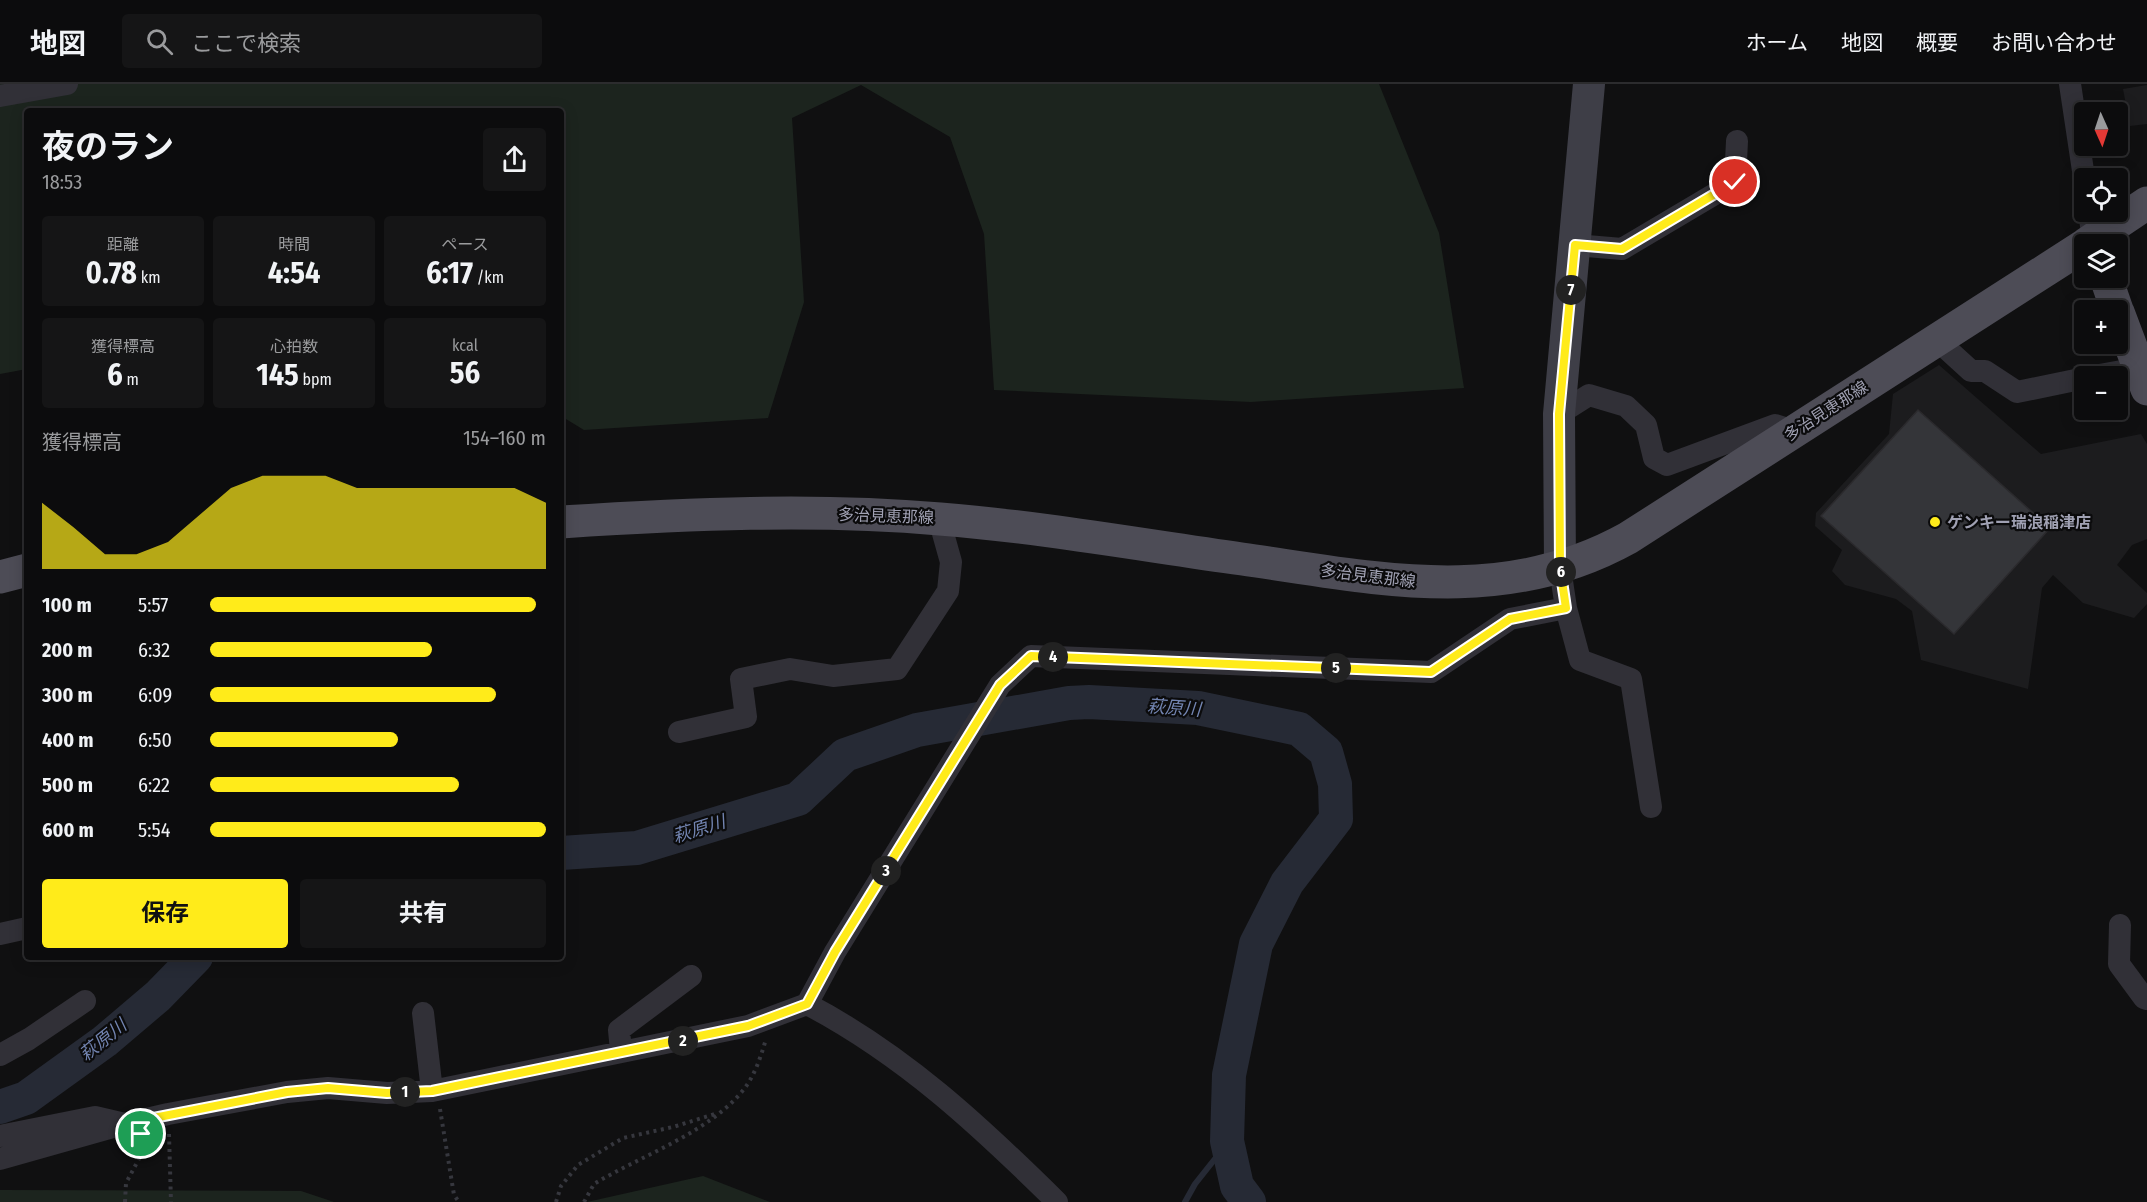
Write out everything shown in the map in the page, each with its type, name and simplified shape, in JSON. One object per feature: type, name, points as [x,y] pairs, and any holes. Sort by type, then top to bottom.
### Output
[{"type":"main road","name":"多治見恵那線","points":[[2095,234],[2147,203]]},
{"type":"main road","name":"多治見恵那線","points":[[564,522],[782,512],[939,519],[1039,530],[1392,581],[1457,583],[1506,580],[1560,568],[1602,553],[1628,538],[1937,340],[2074,248]]},
{"type":"main road","points":[[2128,334],[2141,364]]},
{"type":"main road","points":[[0,577],[24,571]]},
{"type":"street","points":[[0,96],[67,84]]},
{"type":"street","points":[[1589,84],[1559,414],[1560,568],[1566,608],[1580,660],[1631,679],[1651,807]]},
{"type":"street","points":[[2070,84],[2083,168]]},
{"type":"street","points":[[1575,245],[1622,249],[1735,182],[1737,141]]},
{"type":"street","points":[[1937,340],[1971,371],[1985,370],[2017,392],[2074,380]]},
{"type":"street","points":[[1559,414],[1589,395],[1626,406],[1646,425],[1654,458],[1667,465],[1776,425],[1794,431]]},
{"type":"street","points":[[679,732],[746,717],[741,679],[789,669],[833,675],[897,669],[948,591],[951,562],[939,519]]},
{"type":"street","points":[[0,1159],[132,1122],[287,1092],[328,1088],[387,1093],[435,1090],[736,1029],[807,1004],[835,952],[1000,685],[1031,656],[1431,672],[1510,619],[1566,608]]},
{"type":"street","points":[[2120,925],[2119,963],[2147,999]]},
{"type":"street","points":[[0,934],[24,929]]},
{"type":"street","points":[[621,1052],[619,1030],[691,976]]},
{"type":"street","points":[[0,1055],[29,1039],[85,1000]]},
{"type":"street","points":[[807,1004],[843,1023],[936,1089],[989,1135],[1057,1202]]},
{"type":"street","points":[[423,1013],[435,1090]]},
{"type":"street","points":[[0,1136],[95,1117],[132,1122]]},
{"type":"path","points":[[584,1202],[594,1184],[709,1122],[721,1112],[745,1088],[760,1059],[773,1016]]},
{"type":"path","points":[[435,1090],[454,1195],[459,1202]]},
{"type":"path","points":[[556,1202],[561,1186],[578,1165],[624,1138],[674,1127],[721,1112]]},
{"type":"path","points":[[168,1114],[171,1202]]},
{"type":"path","points":[[125,1202],[126,1183],[147,1144],[132,1122]]},
{"type":"shaded area","points":[[0,84],[1379,84],[1439,233],[1464,388],[1251,402],[994,390],[984,234],[950,137],[861,85],[792,118],[804,302],[768,418],[584,430],[564,418],[564,108],[24,108],[24,370],[0,374]]},
{"type":"shaded area","points":[[2147,85],[2147,124],[2130,126],[2128,102],[2125,102],[2123,89]]},
{"type":"shaded area","points":[[1939,365],[2041,454],[2141,434],[2147,444],[2147,539],[2132,545],[2117,565],[2147,593],[2147,604],[2134,618],[2083,603],[2053,575],[2042,588],[2028,689],[1921,660],[1912,611],[1896,599],[1845,585],[1832,571],[1842,550],[1815,526],[1816,513],[1889,434],[1893,394]]},
{"type":"shaded area","points":[[703,1176],[770,1202],[587,1202]]},
{"type":"shaded area","points":[[0,1190],[301,1191],[334,1202],[0,1202]]},
{"type":"building","name":"ゲンキー瑞浪稲津店","points":[[1918,410],[2050,528],[1954,634],[1821,516]]},
{"type":"waterway","name":"萩原川","points":[[564,853],[637,848],[798,799],[845,755],[917,730],[1069,703],[1198,708],[1299,729],[1326,752],[1335,784],[1336,819],[1287,883],[1256,944],[1229,1075],[1227,1141],[1237,1186],[1249,1202]]},
{"type":"waterway","name":"萩原川","points":[[0,1107],[26,1098],[105,1041],[158,996],[193,960]]},
{"type":"waterway","points":[[1185,1202],[1195,1184],[1218,1155],[1229,1152]]},
{"type":"place","name":"ゲンキー瑞浪稲津店","points":[[1935,522]]},
{"type":"route","points":[[141,1134],[138,1121],[168,1114],[287,1092],[328,1088],[387,1093],[432,1091],[748,1026],[807,1004],[835,952],[1000,685],[1031,656],[1431,672],[1510,619],[1566,608],[1560,568],[1559,414],[1575,245],[1622,249],[1735,182]]}]
